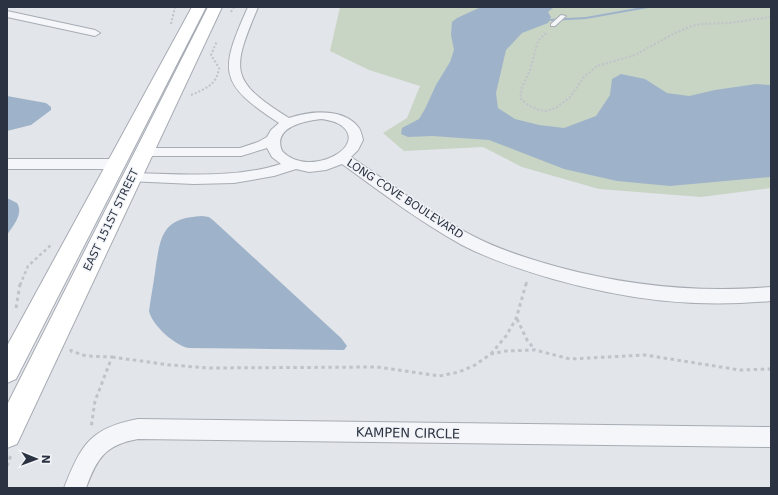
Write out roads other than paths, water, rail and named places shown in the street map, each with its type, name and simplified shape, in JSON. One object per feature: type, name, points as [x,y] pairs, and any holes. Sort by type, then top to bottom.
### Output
[{"type":"street","name":"EAST 151ST STREET","points":[[7,434],[126,165],[199,7]]},
{"type":"street","points":[[253,7],[235,52],[234,73],[239,84],[259,105],[287,123]]},
{"type":"street","name":"EAST 151ST STREET","points":[[7,371],[126,165],[222,11]]},
{"type":"street","points":[[7,14],[95,33]]},
{"type":"street","points":[[310,116],[334,117],[345,121],[352,128],[356,135],[356,143],[352,151],[335,162],[320,166],[295,165],[284,160],[277,154],[274,147],[274,139],[278,130],[287,123],[298,118],[310,116]]},
{"type":"street","points":[[7,164],[126,165],[241,152],[257,147],[274,139]]},
{"type":"street","name":"LONG COVE BOULEVARD","points":[[343,158],[457,235],[531,266],[611,288],[656,294],[718,298],[771,294]]},
{"type":"street","points":[[126,165],[216,180],[267,174],[295,165]]},
{"type":"street","name":"KAMPEN CIRCLE","points":[[75,488],[90,454],[99,444],[117,434],[138,429],[771,437]]},
{"type":"lane","points":[[553,25],[562,17]]},
{"type":"water","points":[[481,7],[554,7],[548,12],[551,17],[548,23],[522,33],[506,50],[496,93],[498,108],[515,119],[539,125],[564,128],[596,116],[610,95],[612,79],[621,74],[645,79],[667,93],[689,96],[715,90],[756,84],[771,85],[771,177],[670,186],[617,181],[564,169],[489,140],[432,136],[408,137],[401,134],[402,128],[419,119],[436,85],[450,62],[454,50],[451,35],[452,22],[457,18]]},
{"type":"water","points":[[7,96],[46,103],[51,107],[51,110],[31,125],[7,131]]},
{"type":"water","points":[[7,198],[17,203],[19,211],[15,224],[7,235]]},
{"type":"water","points":[[190,217],[209,217],[214,221],[341,338],[347,346],[344,350],[189,348],[177,343],[165,334],[151,317],[149,311],[160,244],[167,229],[173,224]]},
{"type":"waterway","points":[[549,20],[586,18],[648,7]]}]
